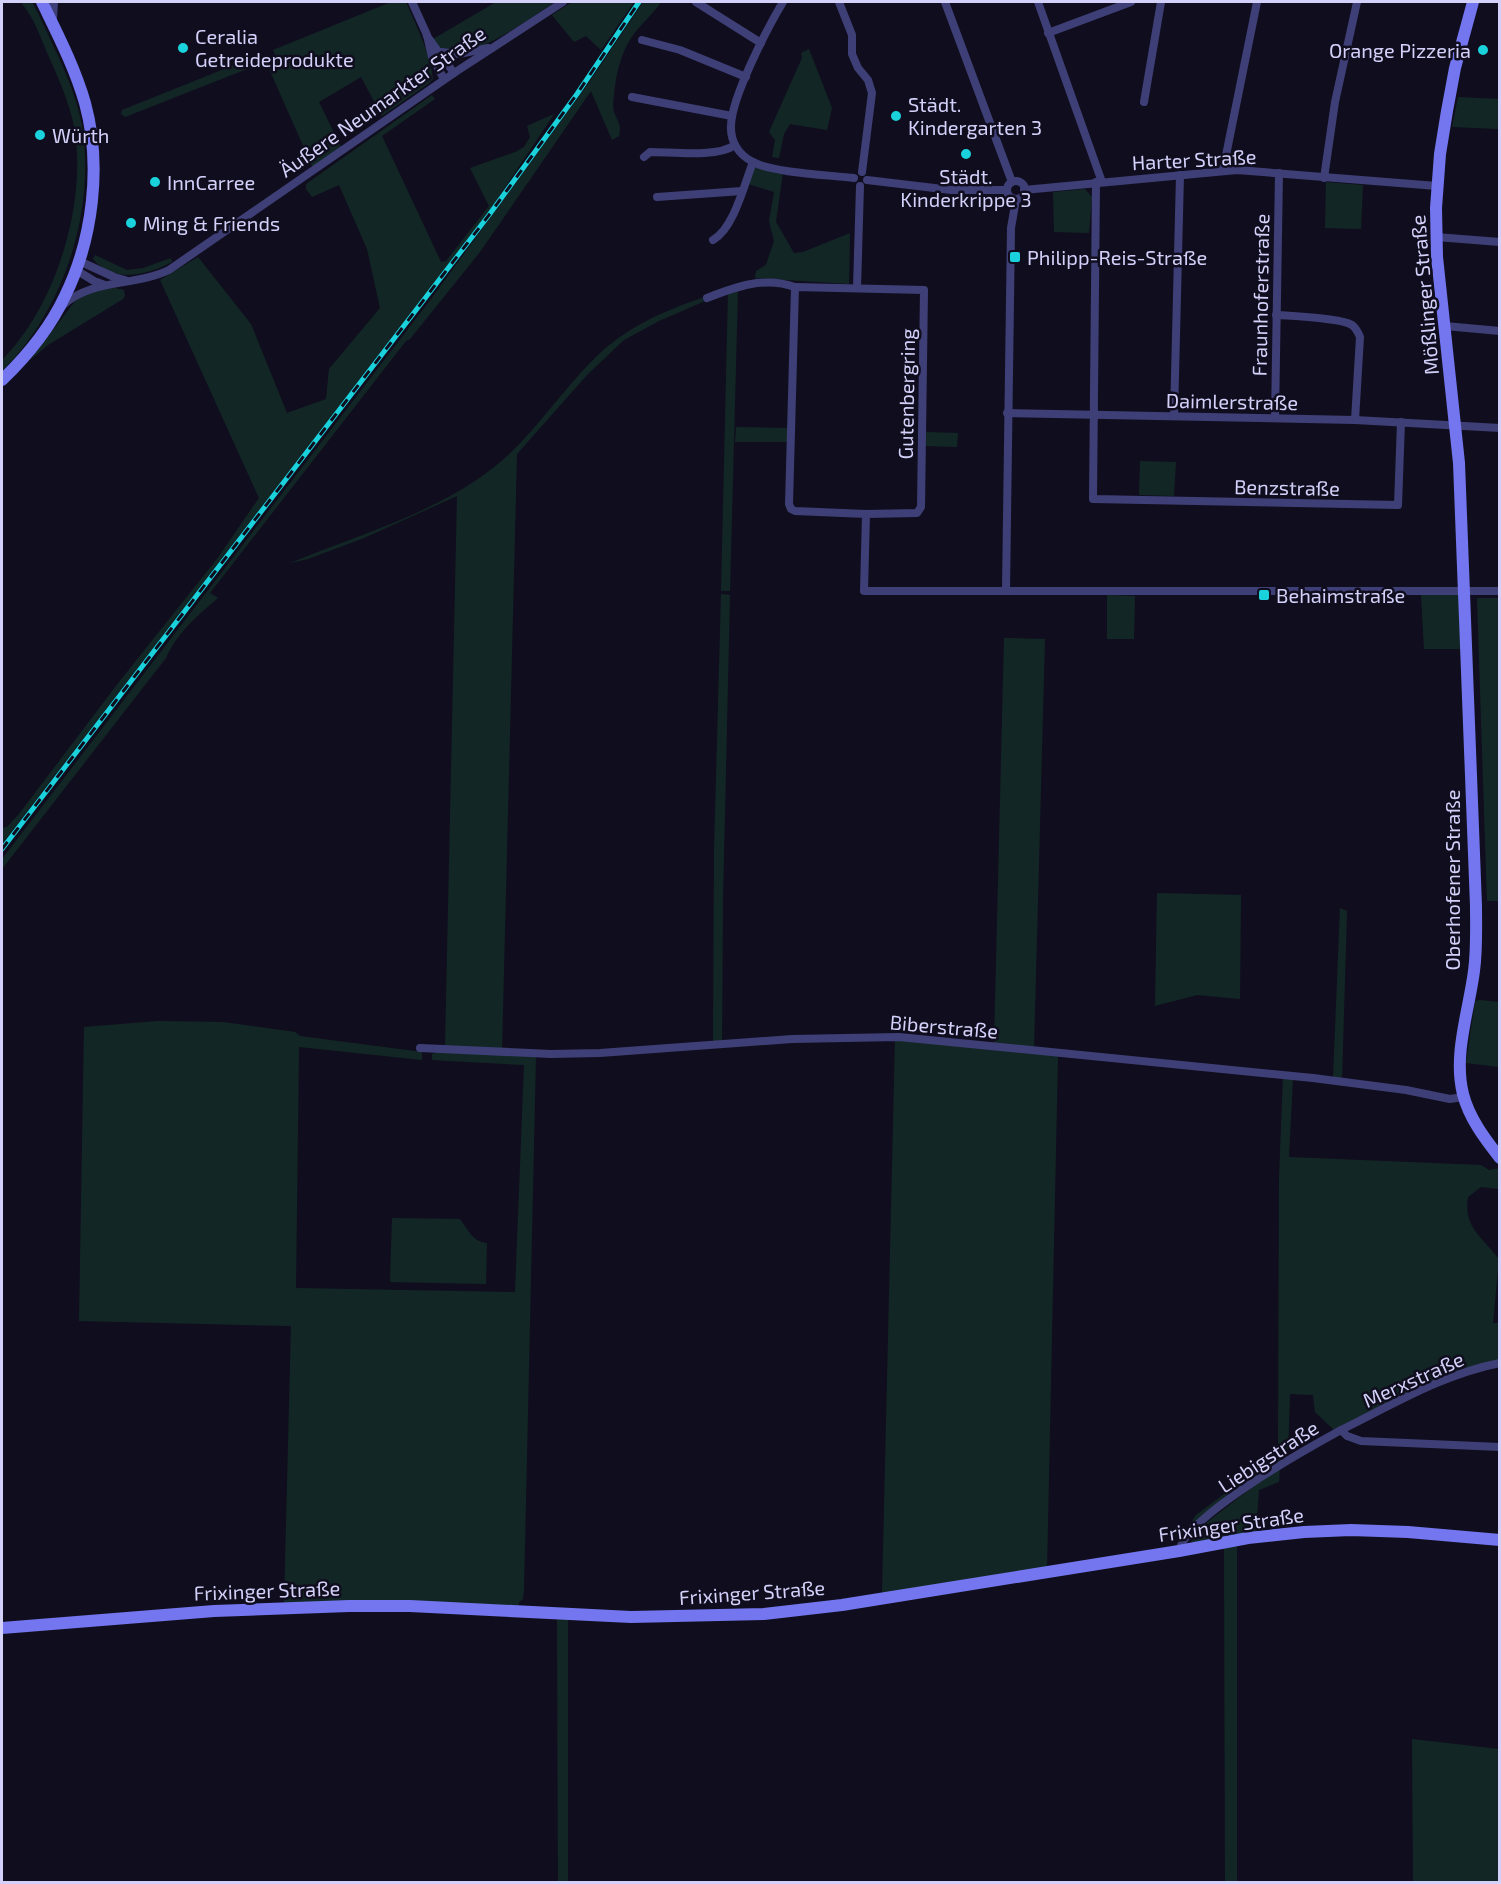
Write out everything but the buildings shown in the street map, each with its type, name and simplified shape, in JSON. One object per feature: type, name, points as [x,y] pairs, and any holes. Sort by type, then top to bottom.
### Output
[{"type":"street","name":"Äußere Neumarkter Straße","points":[[2,380],[34,346],[58,310],[78,266],[91,201],[92,148],[87,114],[77,79],[42,2]]},
{"type":"street","points":[[54,2],[54,26]]},
{"type":"street","points":[[412,2],[427,35],[432,57],[444,80]]},
{"type":"street","name":"Äußere Neumarkter Straße","points":[[58,310],[79,293],[106,285],[152,277],[169,270],[454,73],[563,2]]},
{"type":"street","points":[[696,2],[761,43]]},
{"type":"street","points":[[783,2],[761,43],[732,116],[731,127],[735,145],[753,162],[766,167],[951,190],[1022,184],[1024,190],[1022,196],[1016,199]]},
{"type":"street","points":[[839,2],[852,35],[854,59],[868,80],[872,93],[861,179],[857,288]]},
{"type":"street","points":[[945,2],[1010,186],[1010,196],[1016,199]]},
{"type":"street","points":[[1038,2],[1099,182],[1093,415]]},
{"type":"street","points":[[1048,33],[1131,2]]},
{"type":"street","points":[[1144,102],[1161,2]]},
{"type":"street","points":[[1223,170],[1257,2]]},
{"type":"street","points":[[1324,178],[1336,92],[1357,2]]},
{"type":"street","name":"Mößlinger Straße","points":[[1464,590],[1459,463],[1436,237],[1437,186],[1447,111],[1455,68],[1473,2]]},
{"type":"street","points":[[427,35],[454,73]]},
{"type":"street","points":[[642,39],[680,50],[746,77]]},
{"type":"street","points":[[440,51],[459,54],[494,46]]},
{"type":"street","points":[[632,97],[732,116]]},
{"type":"street","points":[[644,157],[650,152],[715,152],[735,145]]},
{"type":"street","points":[[713,240],[725,231],[753,162]]},
{"type":"street","name":"Harter Straße","points":[[1024,190],[1223,170],[1437,186]]},
{"type":"street","name":"Fraunhoferstraße","points":[[1275,418],[1279,173]]},
{"type":"street","points":[[1174,416],[1180,175]]},
{"type":"street","points":[[657,197],[742,191]]},
{"type":"street","points":[[1006,590],[1011,228],[1016,199]]},
{"type":"street","points":[[1436,237],[1500,242]]},
{"type":"street","points":[[78,266],[129,281]]},
{"type":"street","points":[[78,266],[94,281],[106,285]]},
{"type":"street","name":"Gutenbergring","points":[[707,298],[744,284],[763,283],[795,287],[924,290],[921,507],[917,513],[866,514],[791,509],[789,504],[795,287]]},
{"type":"street","points":[[1276,315],[1341,322],[1351,324],[1357,330],[1360,337],[1355,420]]},
{"type":"street","points":[[1445,326],[1500,331]]},
{"type":"street","name":"Daimlerstraße","points":[[1007,413],[1355,420],[1500,428]]},
{"type":"street","name":"Benzstraße","points":[[1093,415],[1093,499],[1398,505],[1401,422]]},
{"type":"street","points":[[866,514],[864,591],[1500,591]]},
{"type":"street","name":"Oberhofener Straße","points":[[1464,590],[1476,934],[1475,967],[1460,1065],[1463,1097],[1476,1126],[1500,1158]]},
{"type":"street","name":"Biberstraße","points":[[420,1048],[551,1054],[600,1053],[792,1039],[899,1036],[1313,1078],[1450,1098],[1463,1097]]},
{"type":"street","name":"Merxstraße","points":[[1341,1430],[1437,1383],[1500,1363]]},
{"type":"street","name":"Liebigstraße","points":[[1179,1551],[1180,1545],[1189,1532],[1249,1485],[1281,1463],[1341,1430],[1347,1436],[1361,1441],[1500,1447]]},
{"type":"street","name":"Frixinger Straße","points":[[2,1628],[214,1611],[349,1606],[410,1606],[631,1617],[764,1614],[874,1600],[1248,1538],[1326,1530],[1408,1532],[1500,1540]]},
{"type":"green space","points":[[32,2],[39,15],[75,97],[82,126],[85,159],[84,192],[79,225],[58,290],[24,347],[2,371],[2,360],[21,338],[52,282],[72,219],[76,187],[77,156],[72,117],[37,29],[22,4]]},
{"type":"green space","points":[[391,2],[406,2],[426,49],[433,79],[382,116],[361,77],[319,102],[341,147],[313,168],[270,71],[268,63],[277,59],[273,50]]},
{"type":"green space","points":[[496,2],[555,2],[503,35],[473,49],[459,52],[447,51],[433,39]]},
{"type":"green space","points":[[572,2],[634,2],[601,50],[586,36],[574,42],[552,15]]},
{"type":"green space","points":[[643,2],[661,2],[631,38],[622,56],[613,106],[620,127],[619,136],[612,140],[591,91],[480,252],[406,341],[210,593],[218,598],[182,633],[166,658],[2,869],[2,859],[431,299],[588,84]]},
{"type":"green space","points":[[809,49],[832,108],[827,130],[790,124],[784,134],[779,158],[772,157],[775,140],[769,132],[802,58],[801,53]]},
{"type":"green space","points":[[244,61],[247,69],[125,117],[121,114],[122,110]]},
{"type":"green space","points":[[432,95],[435,99],[382,136],[441,262],[446,261],[489,206],[470,168],[524,147],[530,137],[527,126],[554,114],[492,207],[2,844],[2,828],[7,827],[19,814],[119,682],[217,559],[259,498],[160,280],[198,257],[251,324],[287,413],[326,399],[329,369],[380,308],[367,249],[339,185],[312,197],[306,189],[306,184]]},
{"type":"green space","points":[[1458,97],[1499,99],[1499,129],[1452,127]]},
{"type":"green space","points":[[755,166],[783,172],[776,222],[794,253],[803,252],[850,233],[849,284],[755,278],[756,271],[766,265],[774,241],[769,221],[774,192],[748,184]]},
{"type":"green space","points":[[1326,182],[1363,185],[1361,229],[1325,228]]},
{"type":"green space","points":[[1085,189],[1092,197],[1089,233],[1054,232],[1053,192]]},
{"type":"green space","points":[[95,255],[127,270],[143,268],[171,258],[172,262],[152,271],[131,275],[111,272],[101,267],[93,259]]},
{"type":"green space","points":[[100,289],[124,290],[123,299],[48,345],[30,360],[79,296]]},
{"type":"green space","points":[[738,289],[730,591],[721,591],[728,292]]},
{"type":"green space","points":[[702,298],[705,301],[659,321],[624,340],[587,375],[517,454],[502,1049],[445,1047],[457,496],[364,538],[308,559],[290,563],[391,524],[463,489],[501,462],[581,372],[607,347],[645,322]]},
{"type":"green space","points":[[736,427],[787,428],[787,442],[735,442]]},
{"type":"green space","points":[[926,432],[958,433],[957,447],[926,446]]},
{"type":"green space","points":[[1140,461],[1176,462],[1174,496],[1139,495]]},
{"type":"green space","points":[[721,594],[730,595],[722,1043],[713,1044],[714,851]]},
{"type":"green space","points":[[1107,595],[1135,596],[1134,639],[1107,639]]},
{"type":"green space","points":[[1421,595],[1459,595],[1460,649],[1424,649]]},
{"type":"green space","points":[[1477,598],[1499,598],[1499,901],[1487,901]]},
{"type":"green space","points":[[1004,638],[1045,639],[1034,1048],[994,1044]]},
{"type":"green space","points":[[1157,893],[1241,895],[1240,999],[1197,995],[1155,1006]]},
{"type":"green space","points":[[1340,908],[1347,911],[1342,1080],[1333,1078]]},
{"type":"green space","points":[[1475,1001],[1499,1002],[1499,1067],[1466,1063]]},
{"type":"green space","points":[[158,1021],[223,1022],[295,1032],[300,1036],[422,1052],[422,1060],[299,1047],[296,1288],[515,1292],[524,1065],[432,1060],[432,1054],[437,1052],[536,1055],[524,1589],[519,1607],[284,1604],[291,1326],[79,1321],[84,1027]]},
{"type":"green space","points":[[895,1039],[1058,1055],[1047,1569],[882,1594]]},
{"type":"green space","points":[[1283,1077],[1293,1078],[1289,1157],[1481,1165],[1489,1170],[1500,1168],[1499,1189],[1481,1187],[1468,1197],[1467,1207],[1468,1216],[1475,1231],[1499,1259],[1493,1323],[1499,1323],[1499,1360],[1334,1430],[1315,1412],[1313,1395],[1290,1394],[1288,1454],[1187,1529],[1196,1515],[1278,1454],[1279,1178]]},
{"type":"green space","points":[[392,1218],[460,1219],[474,1238],[487,1243],[486,1284],[390,1282]]},
{"type":"green space","points":[[1280,1466],[1279,1482],[1259,1490],[1256,1531],[1193,1544],[1191,1540],[1193,1533]]},
{"type":"green space","points":[[1237,1544],[1237,1882],[1225,1882],[1224,1547]]},
{"type":"green space","points":[[557,1618],[568,1619],[568,1882],[558,1882]]},
{"type":"green space","points":[[1412,1739],[1499,1749],[1499,1882],[1413,1882]]},
{"type":"railway","points":[[2,849],[489,215],[577,94],[639,2]]},
{"type":"place","name":"Ceralia Getreideprodukte","points":[[183,48]]},
{"type":"place","name":"Orange Pizzeria","points":[[1483,50]]},
{"type":"place","name":"Städt. Kindergarten 3","points":[[896,116]]},
{"type":"place","name":"Würth","points":[[40,135]]},
{"type":"place","name":"Städt. Kinderkrippe 3","points":[[966,154]]},
{"type":"place","name":"InnCarree","points":[[155,182]]},
{"type":"place","name":"Ming & Friends","points":[[131,223]]},
{"type":"place","name":"Philipp-Reis-Straße","points":[[1015,257]]},
{"type":"place","name":"Behaimstraße","points":[[1264,595]]}]
